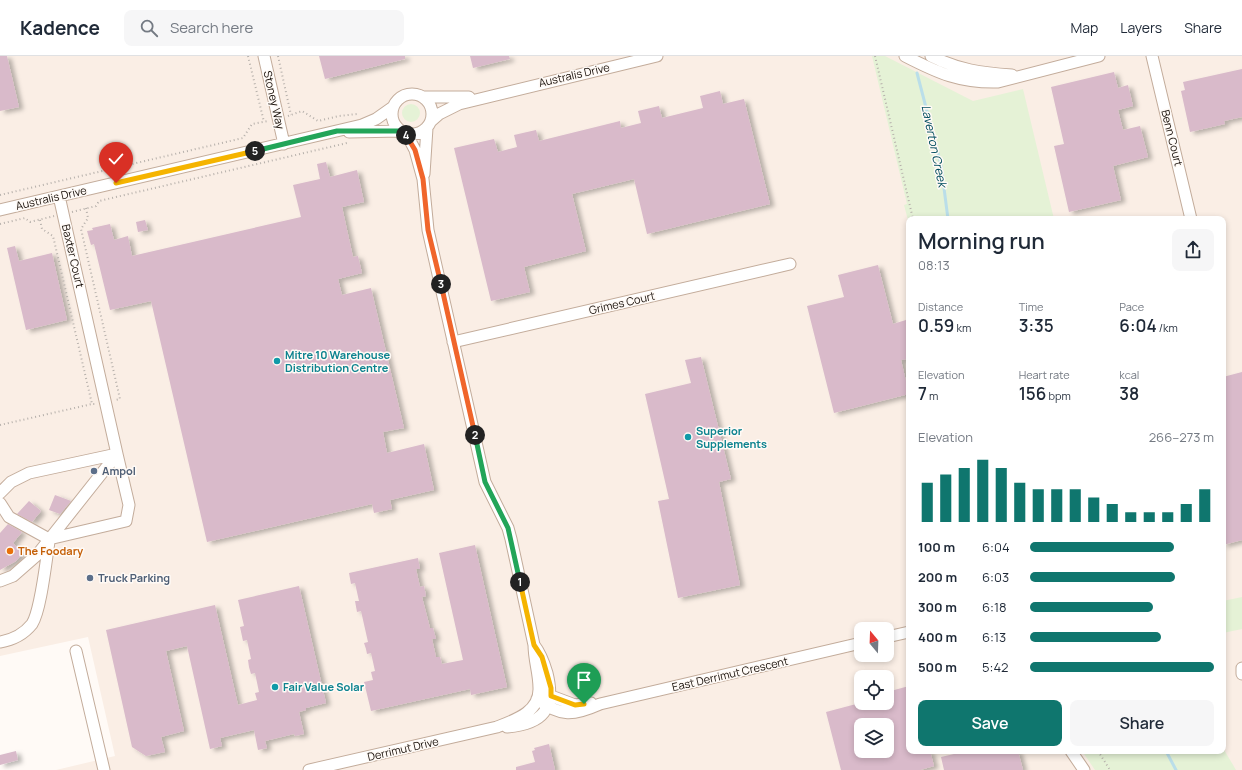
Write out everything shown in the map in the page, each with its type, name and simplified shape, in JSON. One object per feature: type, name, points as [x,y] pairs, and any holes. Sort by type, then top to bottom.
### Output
[{"type":"street","name":"Stoney Way","points":[[264,56],[284,144]]},
{"type":"street","name":"Australis Drive","points":[[429,124],[454,106],[492,94],[657,56]]},
{"type":"street","points":[[905,56],[936,72],[973,82],[998,82],[1019,75],[1099,56]]},
{"type":"street","points":[[931,56],[960,69],[982,73],[1019,75]]},
{"type":"street","name":"Benn Court","points":[[1152,56],[1190,216]]},
{"type":"street","points":[[406,94],[415,94],[424,97],[431,106],[429,124],[415,134],[404,132],[396,126],[392,119],[393,107],[398,99],[406,94]]},
{"type":"street","name":"Australis Drive","points":[[424,97],[460,97],[492,94]]},
{"type":"street","name":"Australis Drive","points":[[0,210],[337,131],[371,122],[393,107]]},
{"type":"street","name":"Derrimut Drive","points":[[423,179],[429,124]]},
{"type":"street","name":"Australis Drive","points":[[337,131],[404,132]]},
{"type":"street","name":"Derrimut Drive","points":[[404,132],[415,150],[423,179],[428,230],[485,482],[508,528],[534,645],[534,660],[539,687],[537,699],[532,708],[526,714],[497,727]]},
{"type":"street","name":"Baxter Court","points":[[49,539],[126,521],[129,505],[59,196]]},
{"type":"street","name":"Grimes Court","points":[[453,342],[790,264]]},
{"type":"street","points":[[0,494],[11,482],[29,473],[117,454]]},
{"type":"street","points":[[0,581],[13,576],[25,568],[117,454]]},
{"type":"street","points":[[0,503],[5,517],[49,539]]},
{"type":"street","points":[[0,642],[20,634],[32,624],[37,612],[49,539]]},
{"type":"street","points":[[894,635],[906,633]]},
{"type":"street","name":"Derrimut Drive","points":[[309,770],[497,727],[518,726],[533,722],[540,718],[547,707],[551,696],[551,688],[542,657],[534,645]]},
{"type":"street","name":"East Derrimut Crescent","points":[[547,707],[563,713],[572,714],[600,704],[854,645]]},
{"type":"street","points":[[76,651],[104,770]]},
{"type":"street","points":[[1242,668],[1242,674]]},
{"type":"street","points":[[537,699],[551,696]]},
{"type":"street","name":"East Derrimut Crescent","points":[[551,696],[575,705],[591,703],[600,704]]},
{"type":"street","points":[[537,699],[547,707]]},
{"type":"street","points":[[1073,754],[1084,770]]},
{"type":"path","points":[[0,194],[243,138],[252,124],[264,122],[248,56]]},
{"type":"path","points":[[278,56],[291,115]]},
{"type":"path","points":[[875,56],[912,216]]},
{"type":"path","points":[[0,425],[92,404]]},
{"type":"path","points":[[1100,754],[1110,770]]},
{"type":"shaded area","points":[[0,56],[1242,56],[1242,770],[56,770],[115,756],[88,637],[0,656]]},
{"type":"green space","points":[[872,56],[885,56],[973,101],[1023,89],[1053,216],[907,216],[904,205],[907,204]]},
{"type":"green space","points":[[411,104],[417,107],[420,113],[417,119],[411,122],[405,119],[402,113],[405,107]]},
{"type":"green space","points":[[1242,597],[1242,629],[1226,632],[1226,600]]},
{"type":"green space","points":[[1226,753],[1236,770],[1095,770],[1084,754]]},
{"type":"building","points":[[0,56],[7,56],[19,107],[0,111]]},
{"type":"building","points":[[319,56],[405,56],[405,59],[325,79]]},
{"type":"building","points":[[470,56],[509,56],[510,59],[473,68]]},
{"type":"building","points":[[1242,69],[1242,117],[1224,121],[1225,124],[1190,132],[1181,91],[1185,90],[1183,82]]},
{"type":"building","points":[[1114,72],[1118,88],[1128,85],[1133,106],[1118,110],[1123,130],[1140,126],[1148,157],[1113,166],[1121,200],[1069,212],[1054,146],[1064,144],[1051,87]]},
{"type":"building","points":[[720,91],[723,104],[744,99],[770,204],[647,234],[634,179],[572,194],[586,251],[524,267],[530,292],[491,301],[454,148],[494,139],[498,152],[517,147],[514,135],[536,130],[539,141],[620,121],[621,128],[641,123],[638,111],[659,106],[662,118],[703,108],[700,96]]},
{"type":"building","name":"Mitre 10 Warehouse Distribution Centre","points":[[326,162],[330,177],[357,170],[364,202],[342,207],[353,257],[358,256],[362,273],[338,279],[342,295],[371,288],[404,428],[383,432],[387,453],[424,444],[434,490],[390,500],[392,509],[374,513],[372,504],[207,542],[151,301],[110,310],[94,244],[91,245],[87,231],[93,230],[92,228],[110,224],[114,240],[128,236],[132,256],[301,217],[293,185],[320,179],[317,164]]},
{"type":"building","points":[[145,220],[148,230],[138,232],[136,222]]},
{"type":"building","points":[[15,246],[19,261],[52,253],[67,320],[26,330],[7,248]]},
{"type":"building","points":[[878,265],[893,324],[906,320],[906,359],[901,360],[906,381],[906,395],[834,413],[807,306],[844,297],[838,275]]},
{"type":"building","points":[[701,357],[731,479],[719,482],[740,585],[678,598],[658,501],[669,499],[645,394],[691,383],[685,360]]},
{"type":"building","points":[[1242,372],[1242,540],[1226,544],[1226,376]]},
{"type":"building","points":[[55,495],[71,501],[60,514],[49,510]]},
{"type":"building","points":[[29,501],[41,511],[32,522],[17,514]]},
{"type":"building","name":"The Foodary","points":[[8,524],[22,532],[13,543],[22,554],[16,561],[0,570],[0,533]]},
{"type":"building","points":[[475,545],[507,687],[471,695],[470,689],[371,711],[364,682],[373,680],[371,672],[375,671],[371,653],[367,654],[364,643],[368,642],[361,611],[357,612],[355,601],[359,601],[355,583],[351,584],[349,573],[418,558],[420,569],[416,569],[420,587],[424,586],[426,596],[422,597],[430,628],[433,628],[436,639],[432,639],[436,657],[440,657],[442,664],[463,660],[439,553]]},
{"type":"building","points":[[299,586],[326,703],[306,708],[306,710],[299,712],[304,734],[295,736],[294,734],[265,741],[267,748],[258,750],[254,730],[220,738],[222,746],[210,749],[187,646],[166,651],[184,731],[161,737],[165,752],[146,756],[132,747],[106,630],[215,605],[238,705],[257,700],[255,693],[259,692],[255,673],[251,674],[249,667],[248,660],[251,659],[247,640],[243,641],[240,627],[244,626],[238,600]]},
{"type":"building","points":[[906,687],[906,754],[931,754],[934,766],[920,770],[841,770],[826,712],[854,705],[854,710],[894,710],[894,690]]},
{"type":"building","points":[[549,744],[555,770],[516,770],[516,767],[535,762],[532,751],[535,750],[534,748]]},
{"type":"building","points":[[16,751],[18,760],[0,765],[0,755]]},
{"type":"building","points":[[954,754],[1019,754],[1023,770],[944,770],[941,757]]},
{"type":"waterway","name":"Laverton Creek","points":[[917,73],[941,165],[948,216]]},
{"type":"waterway","name":"Laverton Creek","points":[[1168,754],[1176,770]]},
{"type":"place","name":"Mitre 10 Warehouse Distribution Centre","points":[[277,361]]},
{"type":"place","name":"Superior Supplements","points":[[688,437]]},
{"type":"place","name":"Ampol","points":[[94,471]]},
{"type":"place","name":"The Foodary","points":[[10,551]]},
{"type":"place","name":"Truck Parking","points":[[90,578]]},
{"type":"place","name":"Fair Value Solar","points":[[275,687]]},
{"type":"route","points":[[116,183],[337,131],[401,131],[406,133],[415,150],[421,170],[428,230],[485,482],[508,528],[534,645],[542,657],[551,688],[551,696],[575,705],[584,704]]}]
